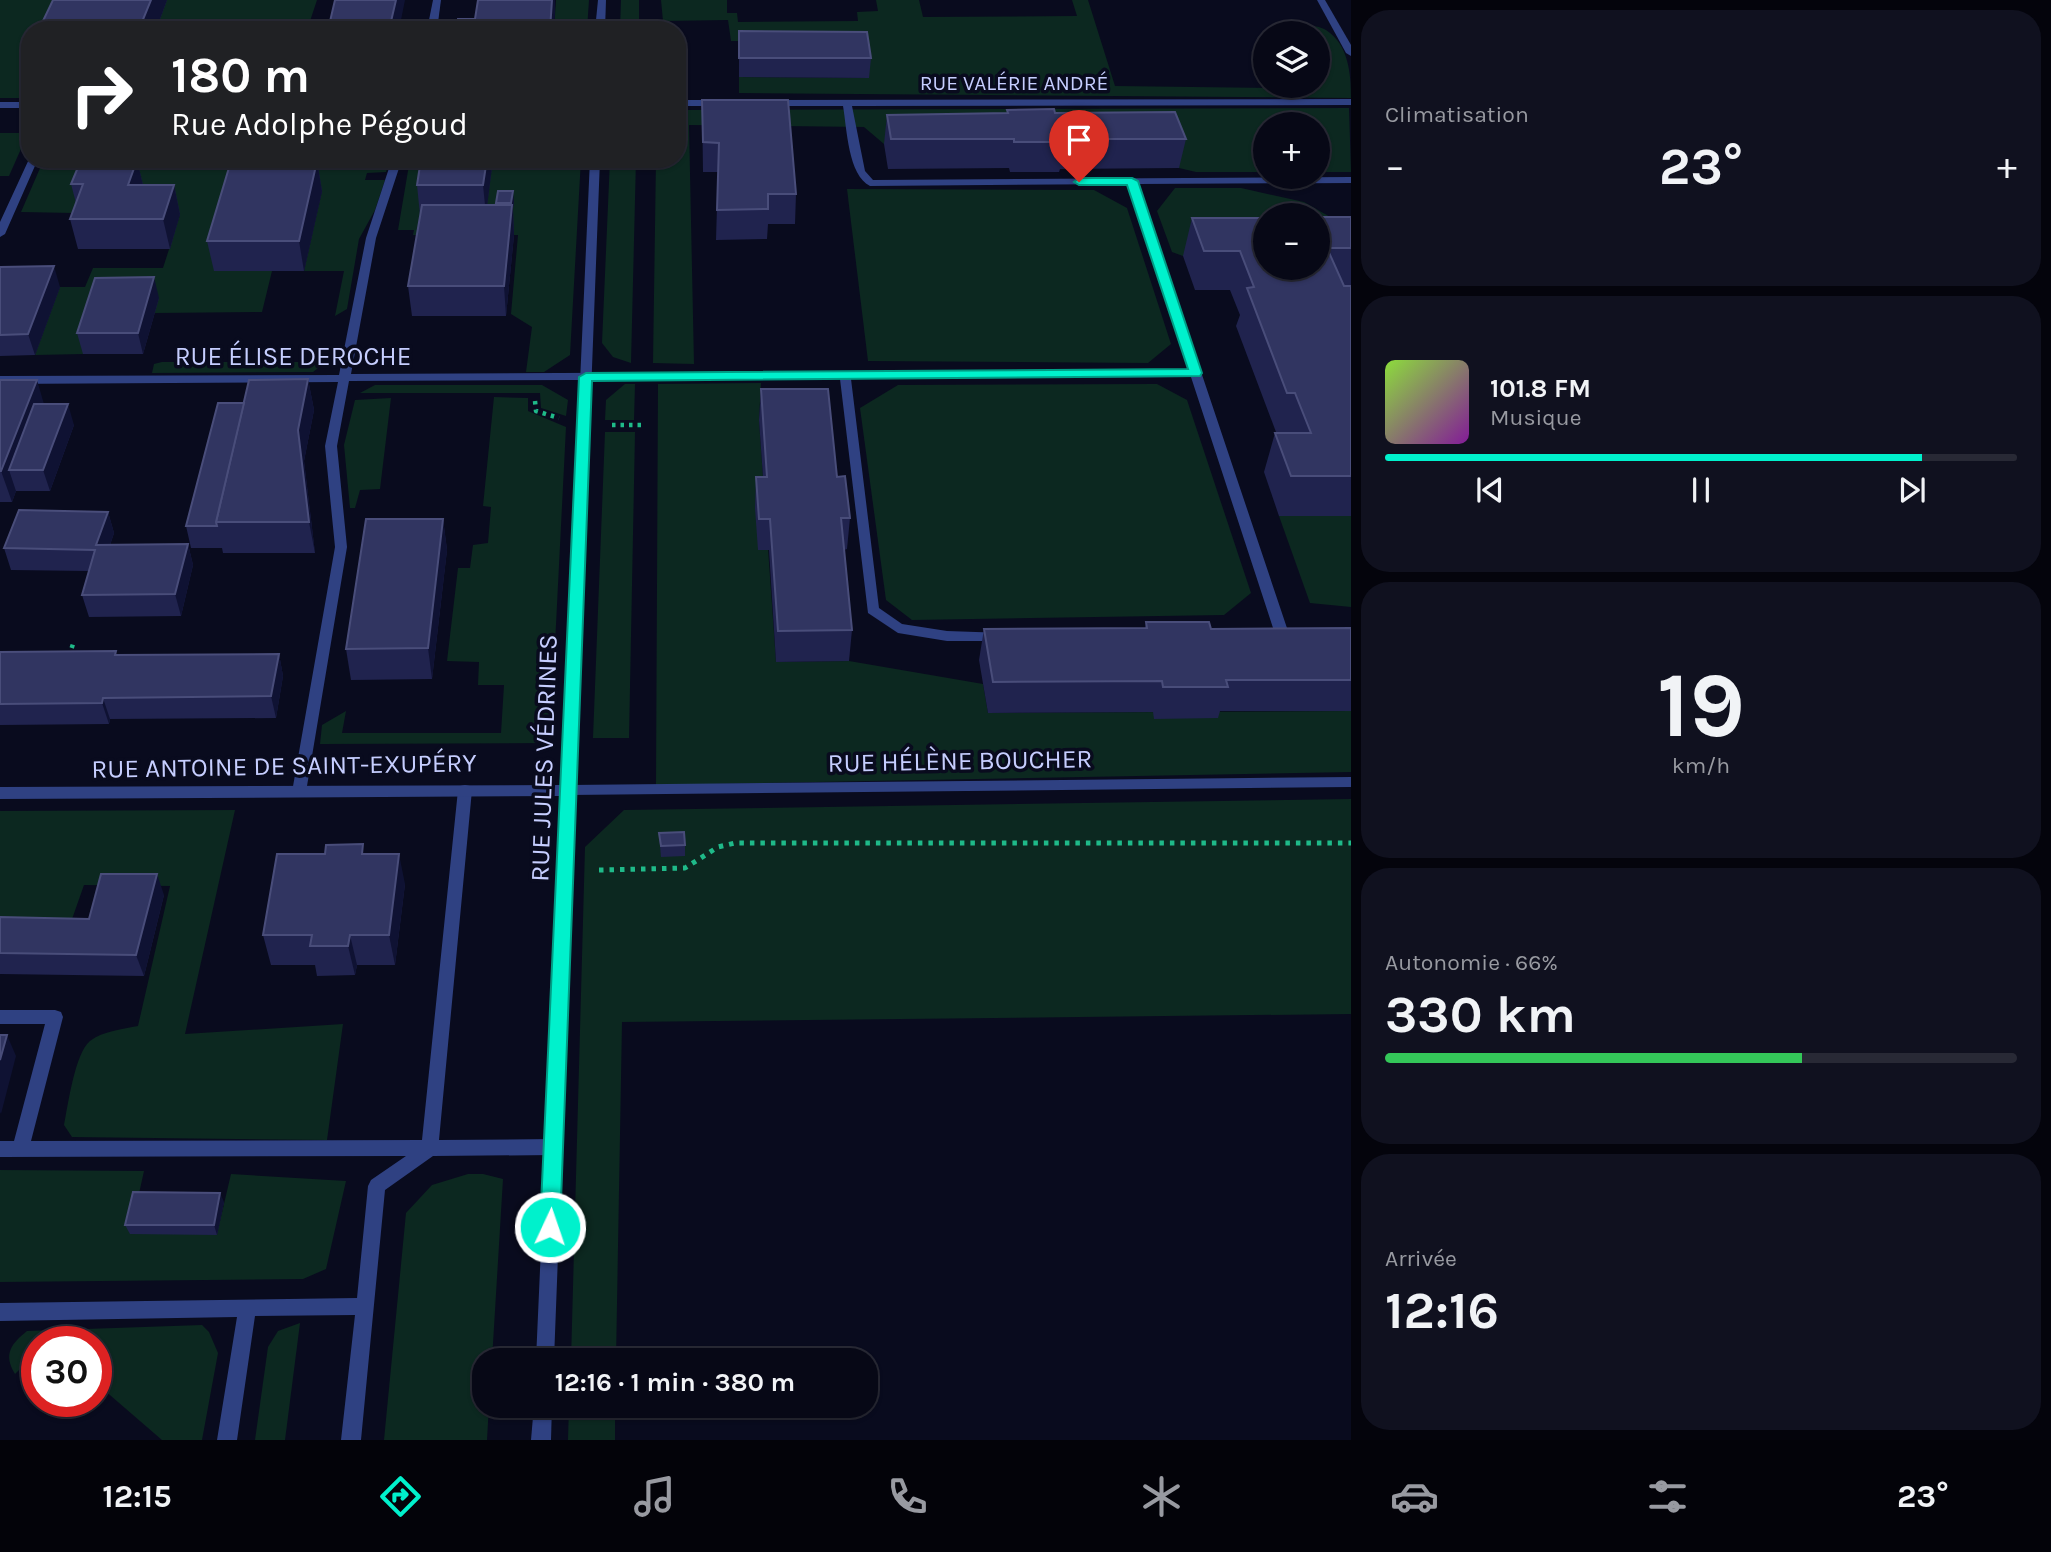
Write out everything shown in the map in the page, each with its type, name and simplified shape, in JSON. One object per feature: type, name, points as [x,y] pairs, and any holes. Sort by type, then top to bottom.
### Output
[{"type":"street","points":[[434,21],[438,0]]},
{"type":"street","points":[[601,21],[602,0]]},
{"type":"street","points":[[1321,0],[1351,53]]},
{"type":"street","name":"RUE VALÉRIE ANDRÉ","points":[[766,103],[1351,102]]},
{"type":"street","points":[[686,103],[738,103]]},
{"type":"street","points":[[847,103],[860,172],[870,183],[1348,180],[1351,192]]},
{"type":"street","points":[[0,105],[21,105]]},
{"type":"street","points":[[0,234],[29,168]]},
{"type":"street","points":[[299,792],[341,547],[331,446],[371,238],[394,168]]},
{"type":"street","name":"RUE JULES VÉDRINES","points":[[546,1348],[595,168]]},
{"type":"street","points":[[1132,181],[1282,634]]},
{"type":"street","name":"RUE ÉLISE DEROCHE","points":[[0,380],[1195,373]]},
{"type":"street","points":[[845,376],[873,610],[898,628],[947,636],[1017,635]]},
{"type":"street","name":"RUE HÉLÈNE BOUCHER","points":[[569,790],[1351,782]]},
{"type":"street","points":[[351,1440],[377,1186],[430,1148],[465,790]]},
{"type":"street","name":"RUE ANTOINE DE SAINT-EXUPÉRY","points":[[0,793],[569,790]]},
{"type":"street","points":[[0,1017],[55,1017],[21,1149]]},
{"type":"street","points":[[0,1149],[554,1147]]},
{"type":"street","points":[[0,1312],[366,1306]]},
{"type":"street","points":[[227,1440],[247,1308]]},
{"type":"street","points":[[541,1440],[542,1418]]},
{"type":"path","points":[[66,664],[72,644]]},
{"type":"path","points":[[599,870],[685,868],[718,848],[735,843],[1351,843]]},
{"type":"green space","points":[[0,0],[317,0],[310,21],[21,21],[21,98],[0,98]]},
{"type":"green space","points":[[556,0],[589,0],[588,21],[555,21]]},
{"type":"green space","points":[[621,0],[639,0],[639,21],[620,21]]},
{"type":"green space","points":[[661,0],[727,0],[727,13],[737,13],[738,22],[858,21],[857,12],[878,11],[876,0],[919,0],[923,17],[1077,16],[1072,0],[1088,0],[1115,86],[1253,88],[1253,97],[739,93],[739,77],[869,78],[751,41],[731,41],[728,20],[663,21]]},
{"type":"green space","points":[[1330,33],[1340,44],[1347,61],[1351,98],[1330,98]]},
{"type":"green space","points":[[1349,108],[1351,172],[1330,172],[1330,112],[1253,112],[1253,172],[1196,172],[1179,168],[1169,141],[884,144],[864,127],[689,125],[694,364],[653,363],[656,168],[686,168],[686,110]]},
{"type":"green space","points":[[0,133],[21,133],[21,149],[9,176],[0,176]]},
{"type":"green space","points":[[40,168],[387,168],[386,172],[367,173],[365,180],[385,180],[375,210],[359,239],[347,309],[335,316],[344,271],[304,271],[322,191],[214,271],[272,271],[262,312],[155,313],[101,299],[83,354],[35,355],[60,287],[85,287],[93,268],[163,268],[180,215],[21,212]]},
{"type":"green space","points":[[408,168],[580,168],[570,355],[544,372],[526,372],[532,327],[511,314],[518,235],[413,235],[414,230],[398,230]]},
{"type":"green space","points":[[610,168],[636,168],[631,363],[613,357],[602,343]]},
{"type":"green space","points":[[1175,188],[1241,188],[1306,203],[1253,203],[1253,256],[1183,256],[1172,252],[1157,211]]},
{"type":"green space","points":[[847,189],[1094,190],[1127,208],[1171,344],[1148,363],[868,361]]},
{"type":"green space","points":[[1330,217],[1339,222],[1330,237]]},
{"type":"green space","points":[[326,362],[313,372],[152,373],[154,364]]},
{"type":"green space","points":[[761,383],[759,420],[776,662],[849,661],[983,684],[988,713],[1351,711],[1351,772],[656,785],[658,384]]},
{"type":"green space","points":[[625,384],[635,384],[634,420],[605,420],[606,400]]},
{"type":"green space","points":[[1157,384],[1187,400],[1251,593],[1224,615],[912,620],[886,600],[860,408],[898,385]]},
{"type":"green space","points":[[375,385],[542,385],[568,400],[566,416],[541,408],[540,393],[360,393]]},
{"type":"green space","points":[[494,397],[528,398],[528,411],[566,427],[550,743],[320,744],[322,725],[346,711],[342,733],[501,733],[504,685],[478,685],[479,662],[447,661],[458,568],[470,568],[473,545],[488,543],[491,507],[483,506]]},
{"type":"green space","points":[[391,398],[380,489],[360,490],[355,508],[350,508],[344,445],[355,400]]},
{"type":"green space","points":[[605,432],[635,432],[629,738],[593,738]]},
{"type":"green space","points":[[1279,516],[1351,516],[1351,607],[1310,603]]},
{"type":"green space","points":[[1351,799],[1351,1014],[622,1022],[616,1348],[571,1348],[585,847],[624,810]]},
{"type":"green space","points":[[235,810],[185,1034],[343,1024],[327,1140],[72,1137],[64,1125],[80,1056],[95,1038],[138,1026],[170,886],[84,885],[65,939],[0,937],[0,811]]},
{"type":"green space","points":[[0,1170],[144,1171],[130,1234],[217,1234],[231,1174],[346,1181],[326,1269],[303,1279],[0,1282]]},
{"type":"green space","points":[[468,1174],[483,1174],[503,1179],[493,1348],[472,1348],[472,1418],[488,1418],[487,1440],[384,1440],[406,1213],[432,1185]]},
{"type":"green space","points":[[300,1323],[285,1440],[255,1440],[268,1347],[278,1331]]},
{"type":"green space","points":[[202,1325],[209,1332],[218,1353],[202,1440],[162,1440],[112,1397],[112,1328]]},
{"type":"green space","points":[[21,1336],[21,1368],[15,1374],[9,1355]]},
{"type":"green space","points":[[569,1418],[615,1418],[615,1440],[568,1440]]},
{"type":"building","points":[[53,0],[151,0],[142,21],[43,21]]},
{"type":"building","points":[[335,0],[396,0],[391,21],[330,21]]},
{"type":"building","points":[[478,0],[552,0],[551,21],[458,21],[475,19]]},
{"type":"building","points":[[739,31],[867,32],[871,58],[739,58]]},
{"type":"building","points":[[702,100],[788,100],[796,194],[768,194],[768,209],[717,210],[719,143],[703,142]]},
{"type":"building","points":[[1054,109],[1055,113],[1175,112],[1186,139],[1063,139],[1064,142],[1014,142],[1014,139],[891,139],[887,115],[1008,113],[1007,110]]},
{"type":"building","points":[[78,168],[134,168],[128,185],[174,185],[163,219],[70,219],[83,184],[71,184]]},
{"type":"building","points":[[229,168],[315,168],[299,241],[207,241]]},
{"type":"building","points":[[420,168],[486,168],[483,185],[417,185]]},
{"type":"building","points":[[498,191],[513,191],[511,203],[496,203]]},
{"type":"building","points":[[422,205],[512,205],[504,286],[408,286]]},
{"type":"building","points":[[1330,217],[1351,217],[1351,248],[1330,248]]},
{"type":"building","points":[[1192,218],[1253,218],[1253,280],[1330,280],[1330,255],[1344,286],[1351,286],[1351,476],[1291,476],[1275,433],[1311,433],[1295,393],[1287,393],[1247,288],[1254,287],[1240,251],[1204,251]]},
{"type":"building","points":[[54,266],[28,334],[0,335],[0,267]]},
{"type":"building","points":[[154,277],[138,333],[77,333],[95,278]]},
{"type":"building","points":[[308,379],[298,430],[309,522],[216,522],[249,380]]},
{"type":"building","points":[[0,380],[37,380],[1,471],[0,471]]},
{"type":"building","points":[[761,389],[828,389],[837,477],[845,476],[850,518],[841,518],[852,630],[778,631],[770,519],[759,519],[756,477],[767,477]]},
{"type":"building","points":[[218,403],[244,403],[217,526],[186,526]]},
{"type":"building","points":[[34,404],[68,404],[43,470],[9,470]]},
{"type":"building","points":[[19,510],[108,512],[96,545],[188,544],[175,594],[82,595],[95,550],[4,548]]},
{"type":"building","points":[[366,519],[443,519],[428,648],[346,649]]},
{"type":"building","points":[[1146,622],[1209,622],[1211,629],[1351,628],[1351,680],[1226,680],[1228,687],[1163,687],[1162,681],[993,682],[984,629],[1147,628]]},
{"type":"building","points":[[116,651],[115,655],[279,654],[271,696],[103,698],[102,703],[0,704],[0,652]]},
{"type":"building","points":[[684,832],[685,845],[661,846],[659,833]]},
{"type":"building","points":[[363,844],[362,854],[399,854],[389,935],[350,935],[348,946],[310,946],[312,935],[263,935],[277,854],[325,854],[326,845]]},
{"type":"building","points":[[101,874],[157,874],[136,955],[0,953],[0,917],[89,919]]},
{"type":"building","points":[[0,1035],[7,1035],[0,1060]]},
{"type":"building","points":[[133,1192],[220,1193],[214,1225],[125,1225]]},
{"type":"route","points":[[550,1227],[586,377],[1195,373],[1132,181],[1079,182]]}]
